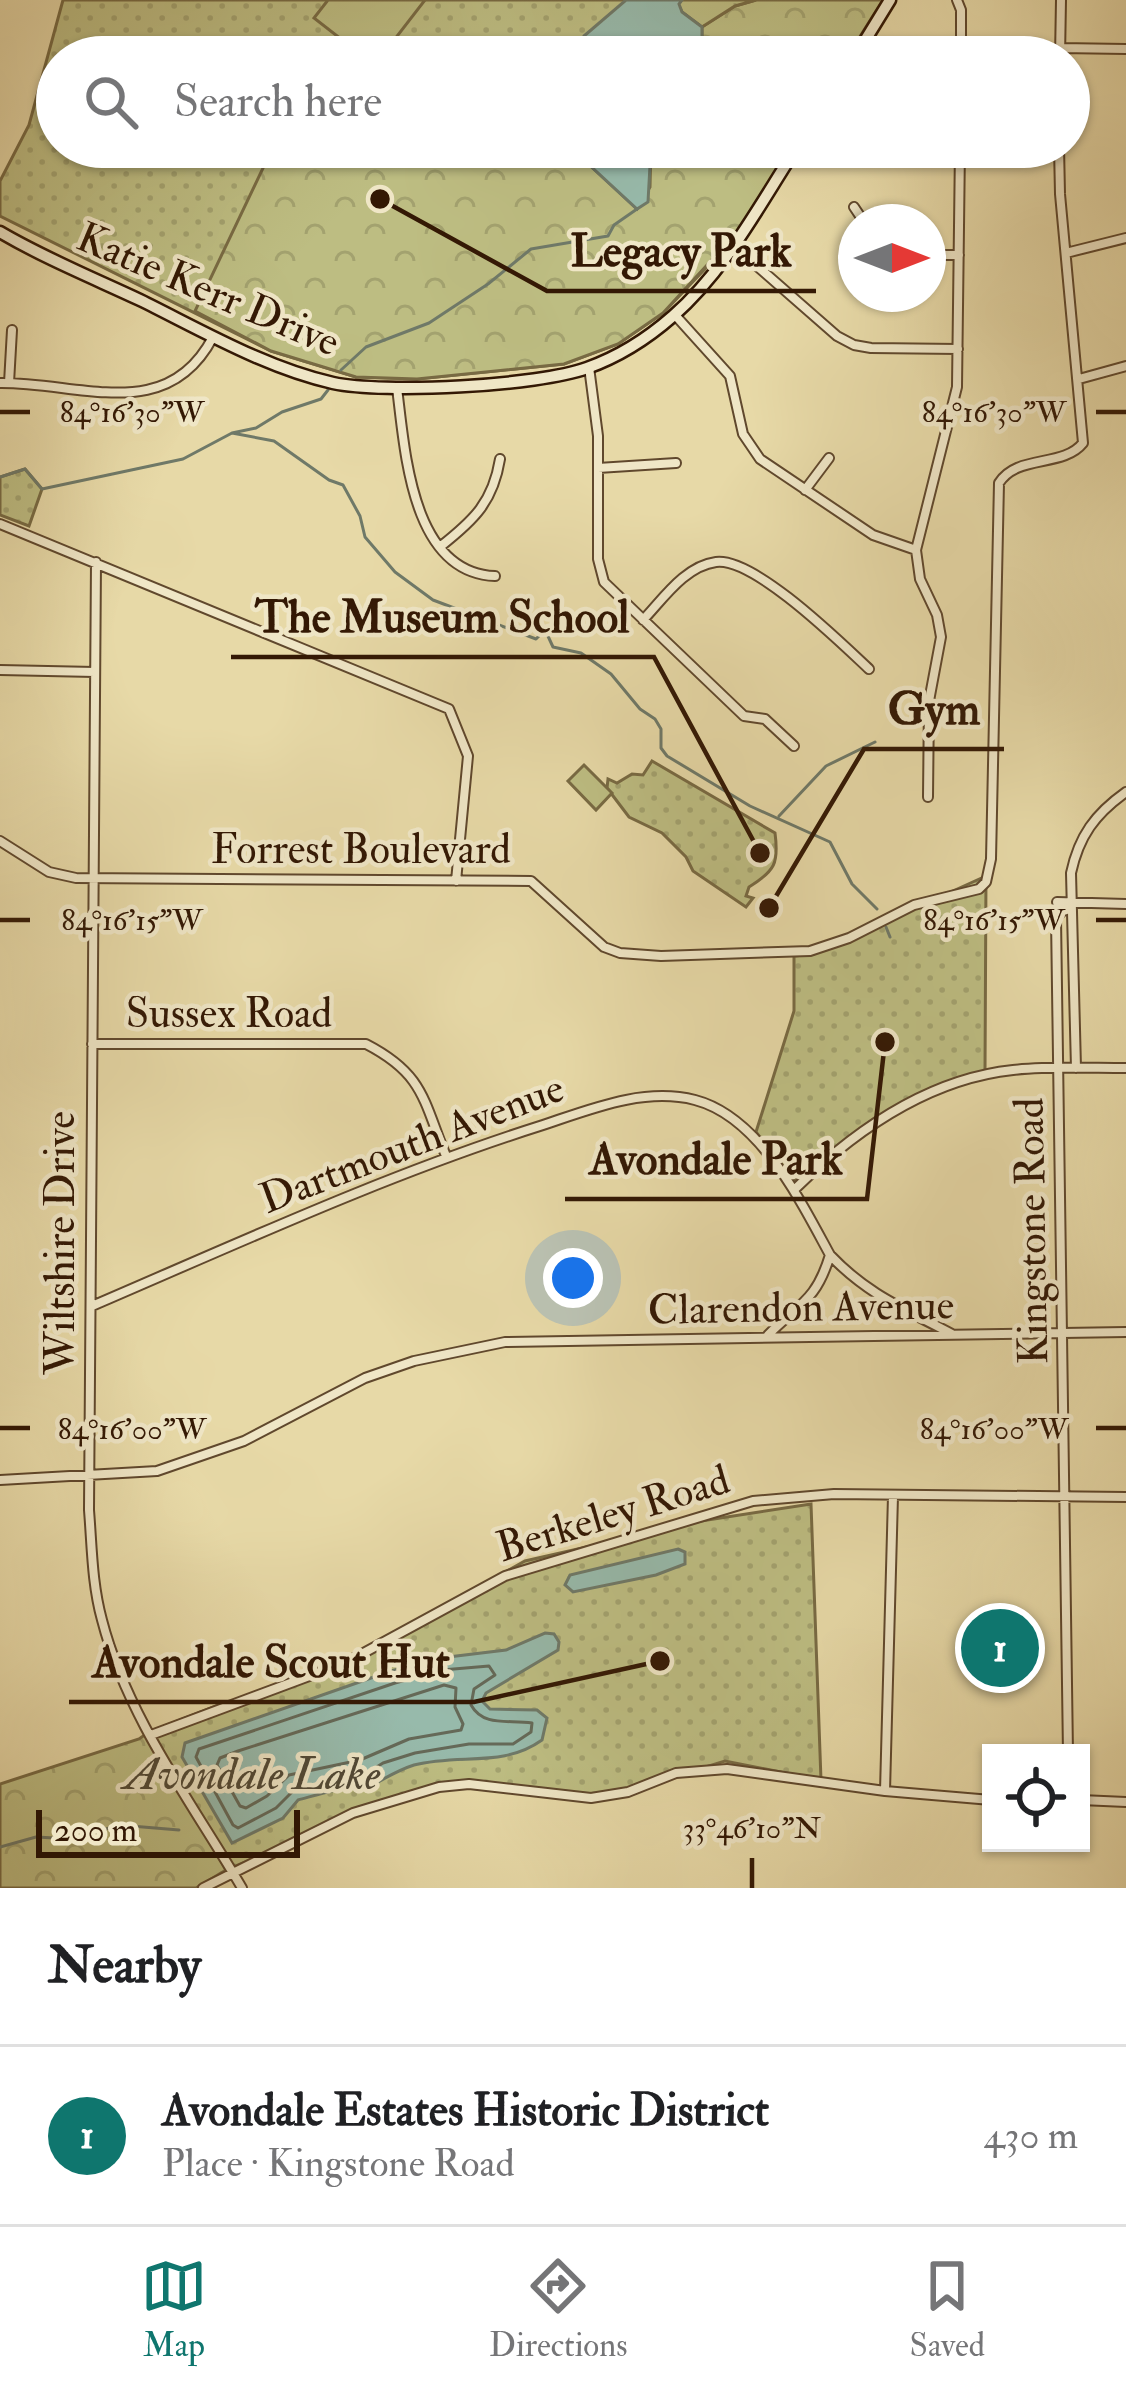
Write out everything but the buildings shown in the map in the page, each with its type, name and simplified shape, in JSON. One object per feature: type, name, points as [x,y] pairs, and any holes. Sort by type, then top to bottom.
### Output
[{"type":"street","points":[[868,36],[890,0]]},
{"type":"street","points":[[957,0],[962,10],[961,36]]},
{"type":"street","points":[[1060,36],[1061,0]]},
{"type":"street","points":[[1090,51],[1126,49]]},
{"type":"street","name":"Katie Kerr Drive","points":[[0,232],[302,374],[336,383],[397,388],[456,386],[568,374],[631,347],[675,315],[734,245],[784,168]]},
{"type":"street","points":[[928,797],[929,701],[940,637],[937,615],[920,579],[916,550],[953,416],[960,168]]},
{"type":"street","points":[[1060,168],[1078,379],[1126,366]]},
{"type":"street","points":[[1066,254],[1126,238]]},
{"type":"street","points":[[734,245],[837,336],[854,345],[958,349]]},
{"type":"street","points":[[946,255],[958,255]]},
{"type":"street","points":[[675,315],[730,376],[750,448],[873,535],[916,550]]},
{"type":"street","points":[[12,329],[4,383],[150,392],[190,372],[213,335]]},
{"type":"street","points":[[589,368],[598,468],[598,559],[604,582],[744,716],[765,719],[794,746]]},
{"type":"street","name":"Forrest Boulevard","points":[[0,841],[49,872],[92,879],[534,882],[604,947],[662,956],[810,951],[849,938],[914,905],[979,889],[986,882],[992,859],[999,483],[1011,470],[1079,450],[1083,435],[1078,379]]},
{"type":"street","points":[[397,388],[416,504],[426,528],[458,566],[478,575],[495,575]]},
{"type":"street","points":[[805,490],[829,458]]},
{"type":"street","points":[[441,546],[486,505],[500,459]]},
{"type":"street","points":[[598,468],[676,463]]},
{"type":"street","points":[[0,524],[449,709],[468,756],[456,881]]},
{"type":"street","name":"Wiltshire Drive","points":[[96,562],[90,1478],[94,1584],[115,1662],[151,1735],[242,1888]]},
{"type":"street","points":[[643,620],[692,571],[716,562],[732,564],[804,609],[869,669]]},
{"type":"street","points":[[0,670],[95,672]]},
{"type":"street","points":[[1076,1068],[1071,873],[1082,836],[1100,811],[1126,792]]},
{"type":"street","points":[[1057,902],[1126,904]]},
{"type":"street","name":"Kingstone Road","points":[[1068,1744],[1056,918],[1071,902]]},
{"type":"street","name":"Sussex Road","points":[[92,1044],[366,1044],[402,1064],[414,1078],[446,1156]]},
{"type":"street","points":[[794,1189],[835,1150],[926,1095],[1010,1070],[1126,1068]]},
{"type":"street","name":"Dartmouth Avenue","points":[[92,1306],[446,1156],[603,1105],[639,1098],[680,1099],[722,1111],[761,1146],[794,1189],[830,1255]]},
{"type":"street","points":[[768,1335],[809,1301],[821,1284],[830,1255],[856,1282],[953,1334]]},
{"type":"street","points":[[908,1335],[909,1312]]},
{"type":"street","name":"Clarendon Avenue","points":[[0,1480],[157,1471],[244,1441],[365,1378],[413,1360],[505,1342],[1126,1332]]},
{"type":"street","name":"Berkeley Road","points":[[151,1735],[318,1675],[477,1588],[754,1502],[834,1494],[1126,1497]]},
{"type":"street","points":[[885,1791],[893,1496]]},
{"type":"street","points":[[203,1888],[353,1813],[439,1787],[470,1784],[591,1798],[628,1792],[676,1773],[727,1769],[982,1799]]},
{"type":"street","points":[[1090,1800],[1126,1802]]},
{"type":"green space","points":[[63,0],[883,0],[860,36],[53,36]]},
{"type":"green space","points":[[328,0],[425,0],[397,36],[337,36],[314,18]]},
{"type":"green space","points":[[682,0],[756,0],[735,6],[702,27],[682,12],[678,4]]},
{"type":"green space","points":[[756,0],[883,0],[860,36],[702,36],[702,27],[735,6]]},
{"type":"green space","points":[[36,99],[36,168],[777,168],[705,269],[663,313],[618,344],[564,364],[417,379],[356,377],[271,351],[0,216],[0,181],[29,125]]},
{"type":"green space","points":[[263,168],[593,168],[637,209],[650,187],[650,168],[779,168],[741,228],[663,313],[618,344],[564,364],[417,379],[356,377],[271,351],[195,311]]},
{"type":"green space","points":[[25,469],[42,489],[29,526],[0,515],[0,477]]},
{"type":"green space","points":[[652,761],[775,833],[773,865],[749,887],[746,896],[753,898],[746,907],[693,871],[662,833],[629,817],[607,788],[608,779],[617,783],[632,774],[643,775]]},
{"type":"green space","points":[[584,765],[612,793],[596,810],[568,781]]},
{"type":"green space","points":[[986,876],[985,1072],[883,1116],[794,1181],[756,1132],[794,1011],[794,956],[814,954]]},
{"type":"green space","points":[[811,1504],[821,1780],[725,1761],[594,1801],[472,1781],[423,1788],[226,1870],[149,1732],[216,1706],[311,1679],[525,1561],[701,1521]]},
{"type":"green space","points":[[149,1732],[226,1870],[196,1888],[0,1888],[0,1784]]},
{"type":"water","points":[[626,0],[682,0],[682,12],[702,27],[702,36],[584,36]]},
{"type":"water","points":[[593,168],[650,168],[648,202],[637,209]]},
{"type":"water","points":[[678,1549],[685,1552],[685,1564],[656,1575],[573,1592],[565,1585],[570,1575]]},
{"type":"water","name":"Avondale Lake","points":[[545,1633],[554,1634],[558,1650],[486,1693],[482,1701],[490,1709],[537,1710],[547,1718],[542,1740],[527,1749],[414,1765],[366,1787],[298,1800],[283,1818],[232,1843],[182,1757],[185,1743],[391,1671],[440,1658],[506,1650]]},
{"type":"waterway","points":[[341,370],[366,347],[429,323],[531,249],[608,236],[614,225],[637,209]]},
{"type":"waterway","points":[[0,477],[25,469],[42,489],[183,459],[232,433],[256,428],[282,412],[321,399],[328,390]]},
{"type":"waterway","points":[[232,433],[274,441],[343,485],[365,537],[395,572],[433,600],[536,639],[543,632],[553,647],[581,653],[611,674],[640,709],[655,719],[667,756],[750,806],[830,842],[852,884],[877,909]]},
{"type":"waterway","points":[[779,816],[826,766],[875,742]]},
{"type":"waterway","points":[[886,927],[890,937]]},
{"type":"waterway","points":[[0,1847],[36,1837],[73,1839],[119,1825],[179,1830]]},
{"type":"place","name":"Legacy Park","points":[[380,199]]},
{"type":"place","name":"The Museum School","points":[[760,853]]},
{"type":"place","name":"Gym","points":[[769,908]]},
{"type":"place","name":"Avondale Park","points":[[885,1042]]},
{"type":"place","name":"Avondale Estates Historic District","points":[[1000,1648]]},
{"type":"place","name":"Avondale Scout Hut","points":[[660,1661]]}]
